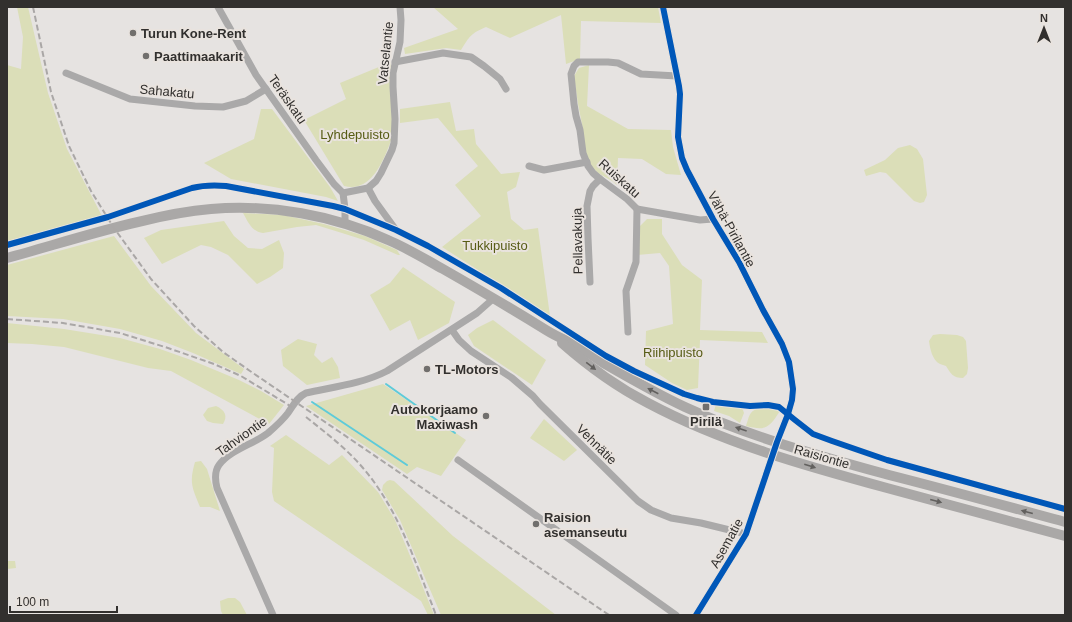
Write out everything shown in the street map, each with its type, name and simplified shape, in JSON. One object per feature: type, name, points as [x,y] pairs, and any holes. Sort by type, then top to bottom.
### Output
[{"type":"main road","name":"Raisiontie","points":[[7,258],[114,228],[173,214],[211,209],[259,208],[318,217],[374,234],[410,250],[478,288],[550,333],[581,348],[651,390],[688,408],[777,442],[833,459],[1065,522]]},
{"type":"main road","name":"Raisiontie","points":[[550,333],[579,358],[648,403],[728,439],[773,455],[835,474],[1065,536]]},
{"type":"street","name":"Teräskatu","points":[[218,7],[256,75],[316,160],[334,184],[343,193]]},
{"type":"street","name":"Vatselantie","points":[[368,188],[381,174],[394,143],[395,119],[393,80],[395,62],[400,42],[400,7]]},
{"type":"street","name":"Vähä-Pirilantie","points":[[663,7],[680,94],[678,137],[682,158],[713,219],[739,262],[782,344],[789,362],[792,376],[792,400],[773,455]]},
{"type":"street","points":[[395,62],[443,53],[471,57],[500,79],[506,89]]},
{"type":"street","name":"Ruiskatu","points":[[677,76],[641,74],[618,63],[578,62],[571,70],[571,74],[574,104],[580,130],[583,153],[591,169],[600,179],[627,199],[637,209],[700,220],[713,219]]},
{"type":"street","name":"Sahakatu","points":[[66,73],[130,99],[195,106],[223,107],[246,101],[266,89]]},
{"type":"street","points":[[529,166],[544,170],[587,162]]},
{"type":"street","name":"Pellavakuja","points":[[590,282],[587,206],[590,191],[600,179]]},
{"type":"street","points":[[345,224],[343,193],[368,188],[375,201],[396,230]]},
{"type":"street","points":[[628,332],[626,291],[636,262],[637,209]]},
{"type":"street","name":"Tahviontie","points":[[273,615],[217,488],[216,470],[220,464],[228,456],[267,434],[280,422],[302,394],[361,382],[378,376],[478,313],[494,298]]},
{"type":"street","name":"Vehnätie","points":[[452,330],[459,340],[471,351],[512,378],[533,396],[561,426],[638,501],[652,510],[671,518],[701,523],[746,534]]},
{"type":"street","name":"Asematie","points":[[696,615],[746,534],[773,455]]},
{"type":"street","points":[[458,460],[676,615]]},
{"type":"green space","points":[[17,7],[28,7],[48,93],[67,149],[102,216],[7,241],[7,65],[21,69],[23,37]]},
{"type":"green space","points":[[433,7],[658,7],[661,23],[581,21],[580,59],[566,64],[561,15],[510,38],[486,27],[471,36],[461,50],[446,48],[405,54],[404,48],[458,29]]},
{"type":"green space","name":"Lyhdepuisto","points":[[391,62],[392,128],[390,144],[376,172],[366,183],[352,187],[344,186],[304,120],[346,99],[340,83]]},
{"type":"green space","points":[[589,65],[587,106],[628,129],[671,130],[673,147],[681,175],[666,174],[642,159],[618,158],[617,185],[598,173],[590,165],[585,152],[574,76],[579,68]]},
{"type":"green space","name":"Tukkipuisto","points":[[450,102],[456,131],[474,129],[476,144],[501,174],[520,172],[516,187],[507,192],[511,219],[524,230],[538,228],[550,316],[442,247],[481,216],[455,185],[478,166],[438,118],[400,123],[400,109]]},
{"type":"green space","points":[[261,109],[272,109],[330,187],[338,201],[326,197],[231,179],[204,163],[254,139]]},
{"type":"green space","points":[[910,145],[917,149],[923,159],[927,195],[924,202],[920,203],[914,201],[886,173],[880,172],[866,176],[864,170],[885,160],[898,148]]},
{"type":"green space","points":[[243,213],[283,215],[324,224],[365,236],[397,250],[400,255],[364,240],[316,225],[263,233],[259,232],[253,229]]},
{"type":"green space","name":"Riihipuisto","points":[[647,219],[662,219],[662,234],[682,265],[702,280],[700,330],[762,332],[768,343],[700,340],[698,388],[687,390],[672,383],[645,365],[646,331],[673,324],[669,266],[660,253],[637,255],[640,226]]},
{"type":"green space","points":[[224,221],[234,236],[248,248],[262,249],[279,240],[284,253],[283,268],[257,284],[228,255],[211,247],[201,245],[162,264],[144,238],[161,230]]},
{"type":"green space","points":[[114,236],[151,286],[196,333],[244,369],[241,374],[162,341],[120,329],[63,319],[7,316],[7,265]]},
{"type":"green space","points":[[403,267],[455,302],[449,323],[418,340],[410,320],[390,331],[370,295],[390,283]]},
{"type":"green space","points":[[493,320],[546,360],[532,385],[474,346],[468,335],[477,328]]},
{"type":"green space","points":[[7,323],[64,329],[120,338],[160,349],[239,380],[284,405],[269,424],[171,371],[148,368],[64,347],[7,343]]},
{"type":"green space","points":[[933,335],[957,335],[963,337],[966,341],[968,368],[967,374],[963,378],[953,375],[946,366],[937,362],[933,357],[929,341]]},
{"type":"green space","points":[[298,339],[317,344],[314,355],[322,363],[332,357],[338,367],[340,378],[307,385],[283,366],[281,350]]},
{"type":"green space","points":[[383,384],[466,440],[441,476],[417,467],[407,474],[306,406]]},
{"type":"green space","points":[[716,404],[739,406],[744,413],[740,423],[729,416],[714,411]]},
{"type":"green space","points":[[216,406],[222,409],[225,414],[225,421],[223,424],[207,421],[203,415],[208,408]]},
{"type":"green space","points":[[762,407],[779,409],[780,411],[770,425],[766,427],[758,428],[746,426],[752,412]]},
{"type":"green space","points":[[544,419],[577,450],[564,461],[530,438]]},
{"type":"green space","points":[[286,435],[329,465],[342,455],[378,492],[395,520],[434,615],[428,615],[421,601],[274,501],[272,492],[274,448],[270,446]]},
{"type":"green space","points":[[201,461],[207,469],[220,511],[210,507],[200,507],[195,494],[192,485],[193,469],[195,462]]},
{"type":"green space","points":[[390,480],[394,481],[453,536],[556,615],[441,615],[400,520],[382,490],[383,485]]},
{"type":"green space","points":[[7,561],[15,561],[16,568],[7,569]]},
{"type":"green space","points":[[228,598],[235,598],[240,602],[247,615],[223,615],[220,601]]},
{"type":"waterway","points":[[386,384],[455,433]]},
{"type":"waterway","points":[[312,402],[407,465]]},
{"type":"railway","points":[[33,7],[51,92],[69,146],[91,191],[114,228],[151,279],[194,326],[223,352],[250,371],[609,615]]},
{"type":"railway","points":[[7,319],[63,323],[120,333],[214,364],[241,376],[292,407]]},
{"type":"railway","points":[[306,417],[350,454],[376,484],[406,538],[436,615]]},
{"type":"cycle path","points":[[663,7],[679,86],[678,137],[682,158],[713,219],[739,262],[782,344],[789,362],[793,389],[788,414],[746,534],[696,615]]},
{"type":"cycle path","points":[[7,245],[108,217],[201,186],[226,186],[333,206],[345,209],[396,230],[428,246],[501,288],[606,356],[634,371],[684,394],[713,402],[779,407],[813,434],[832,441],[887,460],[1065,509]]},
{"type":"place","name":"Turun Kone-Rent","points":[[133,33]]},
{"type":"place","name":"Paattimaakarit","points":[[146,56]]},
{"type":"place","name":"TL-Motors","points":[[427,369]]},
{"type":"place","name":"Pirilä","points":[[706,407]]},
{"type":"place","name":"Autokorjaamo Maxiwash","points":[[486,416]]},
{"type":"place","name":"Raision asemanseutu","points":[[536,524]]}]
